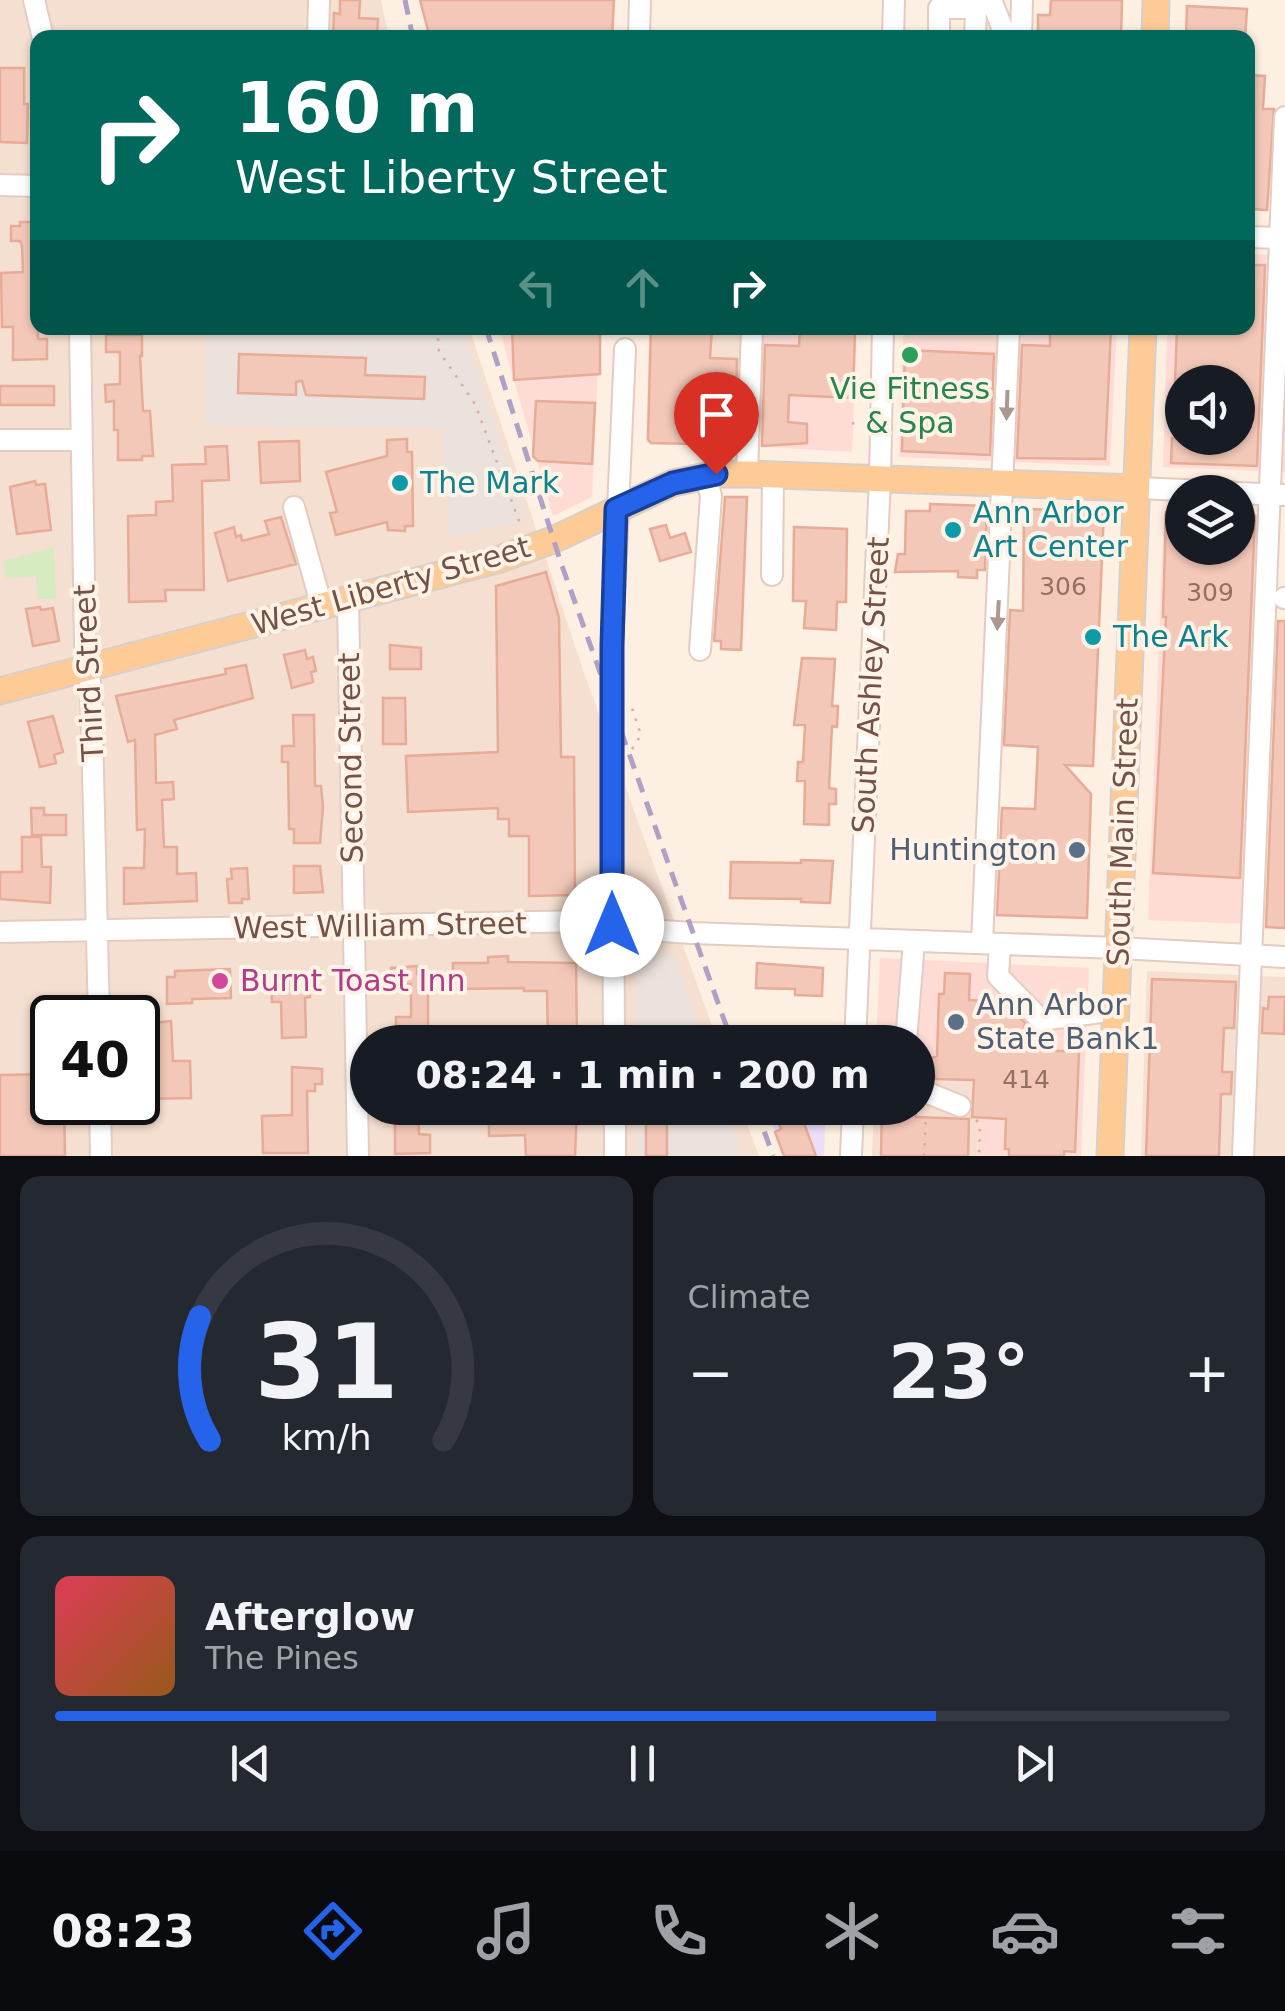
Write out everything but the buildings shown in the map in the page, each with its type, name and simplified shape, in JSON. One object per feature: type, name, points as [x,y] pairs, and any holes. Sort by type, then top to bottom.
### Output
[{"type":"main road","points":[[1155,30],[1156,0]]},
{"type":"main road","name":"South Main Street","points":[[1110,1156],[1143,335]]},
{"type":"main road","name":"West Liberty Street","points":[[0,691],[500,559],[553,540],[673,483],[706,476],[1136,488]]},
{"type":"street","points":[[34,0],[42,30]]},
{"type":"street","points":[[318,30],[319,0]]},
{"type":"street","points":[[638,30],[640,0]]},
{"type":"street","points":[[893,30],[894,0]]},
{"type":"street","points":[[991,0],[1002,30]]},
{"type":"street","points":[[1021,30],[1022,0]]},
{"type":"street","points":[[939,30],[939,8],[976,8],[975,30]]},
{"type":"street","points":[[1243,1156],[1277,495],[1285,118]]},
{"type":"street","points":[[0,185],[30,186]]},
{"type":"street","points":[[1255,237],[1282,238]]},
{"type":"street","name":"Third Street","points":[[80,335],[99,995]]},
{"type":"street","points":[[752,335],[760,475],[772,575]]},
{"type":"street","name":"South Ashley Street","points":[[855,1025],[883,335]]},
{"type":"street","points":[[1010,335],[991,943],[998,976],[1041,1020],[1116,1010]]},
{"type":"street","points":[[614,1025],[612,646],[625,349]]},
{"type":"street","points":[[0,440],[80,440]]},
{"type":"street","points":[[700,650],[711,496],[706,476]]},
{"type":"street","points":[[1136,488],[1165,489]]},
{"type":"street","points":[[294,507],[322,607]]},
{"type":"street","name":"Second Street","points":[[348,600],[358,1156]]},
{"type":"street","name":"West William Street","points":[[0,932],[589,921],[692,933],[1285,957]]},
{"type":"street","points":[[907,1025],[914,941]]},
{"type":"street","points":[[935,1095],[960,1106]]},
{"type":"street","points":[[100,1125],[101,1156]]},
{"type":"street","points":[[615,1125],[615,1156]]},
{"type":"street","points":[[851,1156],[852,1125]]},
{"type":"path","points":[[438,335],[439,351],[476,404],[521,528]]},
{"type":"path","points":[[960,1106],[980,1124],[979,1156]]},
{"type":"path","points":[[923,1125],[924,1156]]},
{"type":"shaded area","points":[[0,0],[381,0],[387,30],[30,30],[30,335],[471,335],[584,673],[712,1025],[350,1025],[350,1125],[747,1125],[759,1156],[0,1156]]},
{"type":"shaded area","points":[[1255,254],[1285,255],[1285,472],[1163,467],[1165,398],[1165,455],[1255,455],[1255,365],[1166,365],[1167,335],[1255,335]]},
{"type":"shaded area","points":[[206,335],[465,335],[526,520],[450,538],[442,428],[205,425]]},
{"type":"shaded area","points":[[501,335],[600,335],[592,497],[553,516]]},
{"type":"shaded area","points":[[649,335],[747,335],[742,444],[646,443]]},
{"type":"shaded area","points":[[755,335],[857,335],[852,452],[751,446]]},
{"type":"shaded area","points":[[903,335],[1117,335],[1110,466],[899,457]]},
{"type":"shaded area","points":[[1164,514],[1165,565],[1255,565],[1255,517],[1263,517],[1248,924],[1148,920]]},
{"type":"shaded area","points":[[635,953],[673,953],[698,1025],[636,1025]]},
{"type":"shaded area","points":[[880,958],[1089,968],[1081,1156],[977,1156],[978,1118],[970,1117],[971,1083],[935,1082],[935,1025],[877,1025]]},
{"type":"shaded area","points":[[1147,971],[1285,977],[1285,1156],[1141,1156]]},
{"type":"shaded area","points":[[935,1082],[971,1083],[970,1116],[978,1117],[977,1156],[872,1156],[873,1125],[935,1125]]},
{"type":"shaded area","points":[[637,1125],[732,1125],[743,1156],[638,1156]]},
{"type":"shaded area","points":[[772,1125],[825,1125],[824,1156],[783,1156]]},
{"type":"green space","points":[[54,547],[56,599],[38,599],[36,576],[7,579],[3,561]]},
{"type":"railway","points":[[405,0],[411,30]]},
{"type":"railway","points":[[488,335],[561,563],[726,1025]]},
{"type":"railway","points":[[762,1125],[773,1156]]},
{"type":"place","name":"Vie Fitness & Spa","points":[[910,355]]},
{"type":"place","name":"The Mark","points":[[400,483]]},
{"type":"place","name":"Ann Arbor Art Center","points":[[953,530]]},
{"type":"place","name":"The Ark","points":[[1093,637]]},
{"type":"place","name":"Huntington","points":[[1077,850]]},
{"type":"place","name":"Burnt Toast Inn","points":[[220,981]]},
{"type":"place","name":"Ann Arbor State Bank1","points":[[956,1022]]},
{"type":"route","points":[[612,925],[616,509],[673,483],[716,474]]}]
